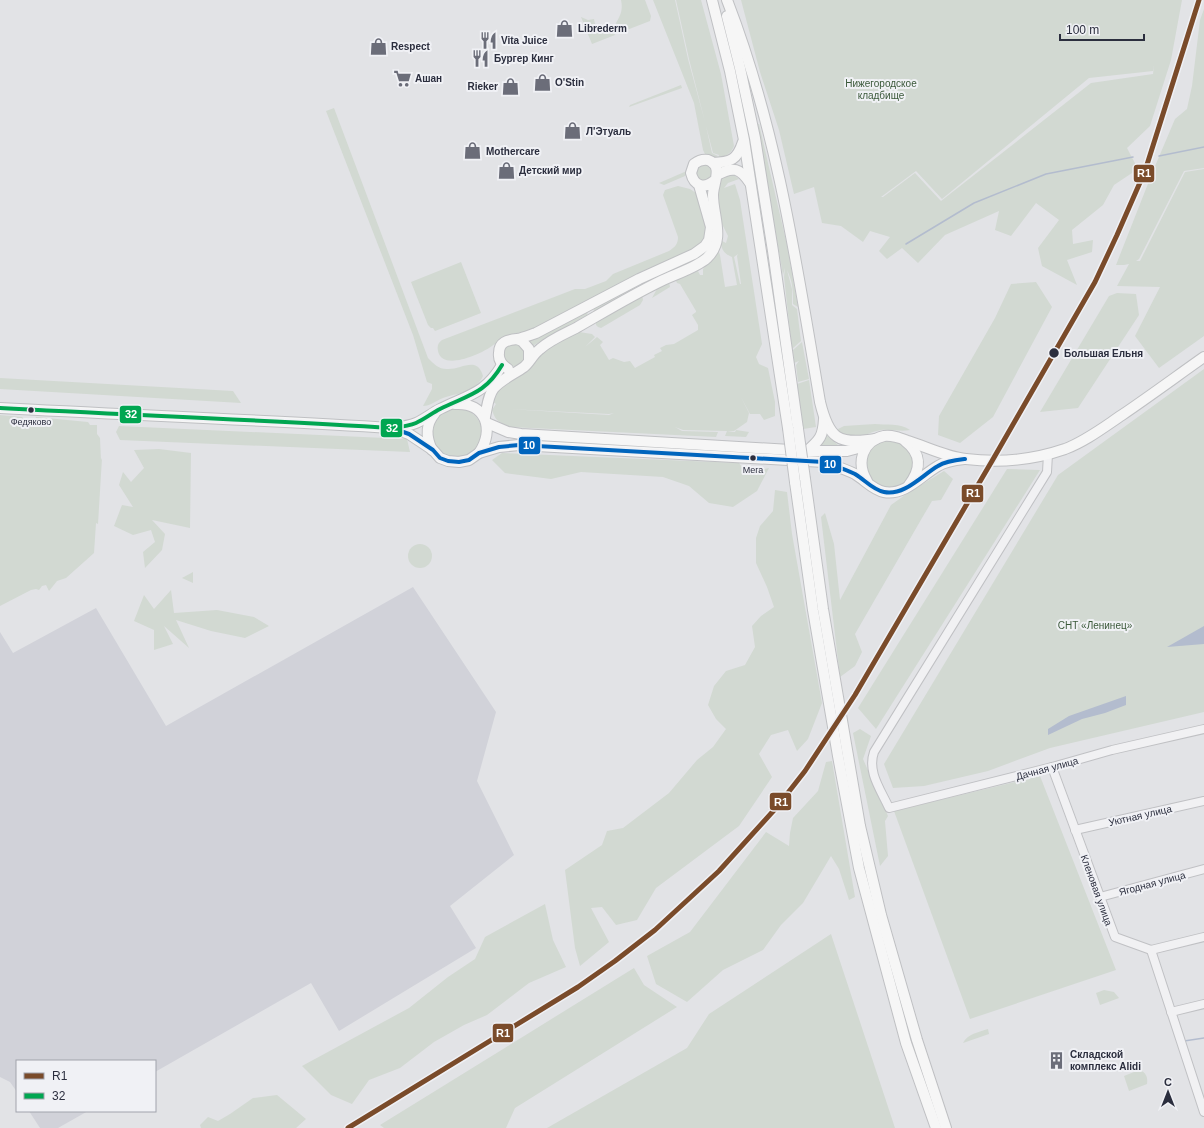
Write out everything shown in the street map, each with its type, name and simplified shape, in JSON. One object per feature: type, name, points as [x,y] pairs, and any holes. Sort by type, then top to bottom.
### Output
[{"type":"main road","points":[[712,0],[730,71],[744,140],[793,429]]},
{"type":"main road","points":[[723,0],[740,68],[755,138],[777,273],[812,602],[857,860],[906,1043],[936,1128]]},
{"type":"main road","points":[[727,0],[737,26],[758,95],[785,203],[824,419],[823,431],[819,441],[807,451]]},
{"type":"main road","points":[[713,163],[730,160],[736,157],[740,152],[744,140]]},
{"type":"main road","points":[[479,453],[484,446],[487,436],[486,420],[493,389],[502,380],[523,368],[539,349],[660,281],[705,259],[712,253],[717,239],[718,227],[713,193],[717,168],[713,163],[708,160],[703,160],[694,164],[692,168],[692,178],[699,185],[711,227],[709,240],[705,246],[694,254],[639,279],[536,333],[517,339],[507,340],[499,349],[498,358],[502,365],[507,369],[519,370]]},
{"type":"main road","points":[[699,185],[710,185],[726,170],[733,169],[744,174],[751,183]]},
{"type":"main road","points":[[517,339],[529,349],[529,360]]},
{"type":"main road","points":[[449,405],[464,404],[476,408],[486,420],[508,432],[521,434],[807,451],[847,451],[885,436],[895,436],[946,455],[965,459],[992,461],[1020,460],[1048,454],[1090,437],[1204,357]]},
{"type":"main road","points":[[392,428],[416,422],[440,409],[468,397],[485,387],[496,376],[502,365]]},
{"type":"main road","points":[[0,408],[230,418],[392,428],[409,434],[433,450]]},
{"type":"main road","points":[[440,409],[432,417],[428,424],[428,441],[440,458],[448,461],[459,462],[469,460],[479,453],[499,447],[520,445],[824,462],[842,467],[868,483],[876,490],[885,493],[897,492],[908,487],[919,481],[938,466],[948,461],[965,459]]},
{"type":"main road","points":[[824,419],[832,432],[838,438],[847,441],[872,442]]},
{"type":"main road","points":[[903,439],[911,445],[917,457],[918,469],[916,476],[908,487]]},
{"type":"main road","points":[[868,483],[863,474],[861,460],[864,452],[872,442]]},
{"type":"main road","points":[[800,481],[860,826],[882,915],[917,1040],[946,1128]]},
{"type":"street","name":"Дачная улица","points":[[1048,454],[1047,472],[874,752],[871,760],[873,775],[889,808],[1052,767],[1112,750],[1204,729]]},
{"type":"street","name":"Кленовая улица","points":[[1052,767],[1115,937],[1151,950]]},
{"type":"street","name":"Уютная улица","points":[[1075,830],[1204,801]]},
{"type":"street","name":"Ягодная улица","points":[[1100,897],[1204,869]]},
{"type":"street","points":[[1204,937],[1151,950],[1171,1012],[1200,1087],[1204,1112]]},
{"type":"street","points":[[1171,1012],[1204,1004]]},
{"type":"shaded area","points":[[413,587],[496,712],[477,781],[514,855],[450,906],[476,948],[339,1031],[311,983],[156,1071],[156,1060],[16,1060],[16,1091],[10,1082],[0,1077],[0,632],[13,653],[96,608],[166,726]]},
{"type":"shaded area","points":[[30,1112],[86,1112],[58,1128],[40,1128]]},
{"type":"green space","points":[[621,0],[645,0],[651,16],[650,21],[619,33],[616,23],[621,12]]},
{"type":"green space","points":[[653,0],[675,0],[688,59],[705,122],[676,0],[701,0],[721,74],[734,146],[730,153],[726,155],[718,158],[719,155],[713,153],[706,126],[712,153],[718,156],[716,159],[706,156],[703,150],[694,103]]},
{"type":"green space","name":"Нижегородское кладбище","points":[[741,0],[1182,0],[1171,60],[1150,126],[1127,148],[1138,169],[1114,185],[1103,205],[1072,230],[1073,244],[1093,240],[1092,252],[1067,260],[1077,285],[1042,266],[1038,248],[1059,220],[1036,203],[1011,236],[995,230],[999,211],[945,235],[918,263],[902,248],[887,259],[879,251],[890,237],[870,231],[863,242],[841,226],[822,223],[814,187],[794,194],[779,130],[760,72]],"holes":[[[1154,65],[1153,74],[1091,83],[941,201],[915,173],[881,197],[916,171],[942,199],[1089,78],[1153,71]]]},
{"type":"green space","points":[[1204,9],[1204,168],[1184,171],[1139,259],[1136,261],[1140,261],[1185,172],[1204,169],[1204,336],[1159,368],[1135,336],[1160,287],[1117,286],[1129,264],[1116,265],[1175,119],[1187,109],[1192,86],[1200,20]]},
{"type":"green space","points":[[581,17],[588,20],[594,19],[597,33],[612,27],[615,35],[592,44]]},
{"type":"green space","points":[[681,85],[682,88],[629,107],[630,105]]},
{"type":"green space","points":[[334,108],[428,358],[436,366],[444,369],[452,369],[468,365],[477,366],[483,376],[476,385],[467,391],[423,406],[432,389],[432,384],[427,382],[413,335],[326,111]]},
{"type":"green space","points":[[757,124],[759,124],[787,245],[798,307],[793,304],[792,283],[787,270],[792,289],[792,305],[797,309],[801,341],[792,349],[784,277],[785,268],[783,275]]},
{"type":"green space","points":[[705,164],[711,167],[712,177],[702,182],[696,177],[696,172],[699,167]]},
{"type":"green space","points":[[689,170],[685,176],[664,185],[659,183]]},
{"type":"green space","points":[[731,173],[739,179],[728,183],[724,188],[735,184],[740,200],[762,344],[756,357],[759,364],[768,368],[775,402],[775,416],[764,420],[760,414],[750,414],[741,397],[749,413],[747,422],[734,431],[727,432],[735,432],[736,430],[749,432],[746,437],[725,436],[727,431],[683,430],[675,427],[682,431],[718,432],[716,437],[510,427],[499,423],[502,423],[498,421],[492,410],[496,404],[493,402],[493,395],[538,354],[579,332],[592,334],[595,337],[585,347],[597,337],[603,342],[600,345],[609,360],[613,358],[624,362],[630,361],[635,368],[655,357],[654,355],[662,351],[660,348],[666,345],[674,344],[698,330],[698,325],[692,315],[696,311],[680,284],[676,281],[698,271],[700,275],[703,275],[703,269],[713,257],[717,247],[720,255],[725,287],[737,285],[732,257],[723,251],[720,240],[726,243],[728,236],[717,214],[715,206],[721,177]],"holes":[[[738,254],[737,256],[741,284],[734,257]],[[507,409],[609,414],[614,413],[609,415]]]},
{"type":"green space","points":[[678,186],[690,189],[696,193],[708,224],[705,244],[531,331],[507,336],[489,348],[461,360],[446,360],[441,357],[438,348],[439,343],[442,340],[575,289],[585,289],[606,281],[613,274],[671,250],[677,243],[678,237],[663,195],[665,190]]},
{"type":"green space","points":[[461,262],[481,313],[435,331],[428,325],[411,282]]},
{"type":"green space","points":[[669,282],[670,287],[652,298],[658,287]]},
{"type":"green space","points":[[1036,282],[1052,307],[993,417],[960,443],[938,435],[939,416],[995,318],[1011,284]]},
{"type":"green space","points":[[637,285],[635,288],[594,311],[593,308]]},
{"type":"green space","points":[[1117,293],[1136,294],[1139,315],[1078,408],[1040,412],[1109,296]]},
{"type":"green space","points":[[642,295],[643,300],[640,305],[601,328],[596,325],[596,321]]},
{"type":"green space","points":[[589,307],[587,315],[529,348],[524,339]]},
{"type":"green space","points":[[802,342],[809,379],[798,382],[796,365],[799,361],[794,363],[793,350]]},
{"type":"green space","points":[[514,344],[522,347],[525,355],[522,363],[514,366],[506,363],[503,355],[506,347]]},
{"type":"green space","name":"СНТ «Ленинец»","points":[[1204,369],[1204,712],[1050,748],[988,771],[924,786],[893,788],[884,764],[1058,475]]},
{"type":"green space","points":[[0,378],[233,391],[241,403],[0,389]]},
{"type":"green space","points":[[809,380],[816,427],[803,429],[797,384]]},
{"type":"green space","points":[[457,408],[466,410],[475,415],[480,424],[482,433],[480,442],[475,451],[466,456],[457,458],[448,456],[439,451],[434,442],[432,433],[434,424],[439,415],[448,410]]},
{"type":"green space","points":[[0,415],[22,417],[25,420],[35,420],[36,417],[88,422],[90,425],[97,425],[97,434],[100,438],[101,460],[102,458],[98,524],[96,523],[94,553],[66,578],[57,581],[49,591],[46,585],[42,586],[39,590],[31,590],[0,606]]},
{"type":"green space","points":[[875,424],[898,425],[910,430],[881,430],[852,437],[839,433],[838,429],[844,426]]},
{"type":"green space","points":[[119,426],[407,439],[410,452],[120,440],[116,432]]},
{"type":"green space","points":[[824,433],[838,445],[818,445]]},
{"type":"green space","points":[[885,440],[895,440],[907,447],[914,459],[914,469],[907,481],[895,488],[885,488],[877,484],[870,477],[866,469],[866,459],[870,451],[877,444]]},
{"type":"green space","points":[[159,449],[191,453],[190,528],[152,520],[165,534],[162,550],[145,568],[143,552],[155,542],[151,530],[133,535],[114,526],[122,505],[133,507],[119,485],[123,472],[131,482],[144,468],[134,450]]},
{"type":"green space","points":[[502,453],[739,463],[746,473],[769,468],[757,491],[733,507],[709,503],[689,486],[663,477],[581,472],[551,479],[505,473],[492,460]]},
{"type":"green space","points":[[1007,469],[1040,470],[876,729],[858,708]]},
{"type":"green space","points":[[944,471],[953,479],[941,500],[932,501],[855,634],[862,652],[855,666],[840,677],[821,517],[825,513],[834,544],[840,600],[891,505]]},
{"type":"green space","points":[[775,490],[787,492],[792,534],[822,703],[808,739],[797,751],[788,730],[771,735],[759,754],[772,777],[739,826],[656,888],[637,920],[616,925],[602,907],[591,908],[609,942],[580,966],[575,948],[565,870],[602,845],[607,831],[623,828],[669,793],[697,760],[713,747],[726,729],[716,719],[708,705],[714,686],[726,671],[745,665],[755,647],[752,626],[761,616],[774,607],[756,563],[756,538],[760,526],[773,511]]},
{"type":"green space","points":[[420,544],[425,545],[431,551],[431,561],[425,567],[420,568],[415,567],[409,561],[408,556],[409,551],[415,545]]},
{"type":"green space","points":[[193,572],[193,583],[182,578]]},
{"type":"green space","points":[[171,590],[174,613],[217,610],[254,617],[269,626],[245,638],[211,631],[176,620],[189,648],[164,626],[173,644],[154,650],[154,630],[134,621],[144,595],[154,609]]},
{"type":"green space","points":[[860,729],[871,736],[863,759],[888,816],[885,821],[888,856],[880,866],[853,733]]},
{"type":"green space","points":[[832,761],[855,897],[849,900],[839,869],[831,856],[803,903],[781,925],[763,950],[723,970],[687,1002],[656,984],[647,956],[690,932],[766,832],[789,846],[793,818],[818,791],[826,762]]},
{"type":"green space","points":[[1040,776],[1116,970],[970,1019],[894,811]]},
{"type":"green space","points":[[545,904],[553,940],[566,967],[529,983],[487,1015],[464,1025],[434,1042],[400,1068],[369,1080],[352,1104],[331,1095],[302,1066],[409,1008],[448,977],[475,959],[485,937]]},
{"type":"green space","points":[[831,934],[895,1128],[547,1128],[687,1048],[709,1014]]},
{"type":"green space","points":[[634,968],[644,985],[677,1007],[515,1108],[506,1128],[384,1128],[380,1125]]},
{"type":"green space","points":[[1104,990],[1114,992],[1119,998],[1100,1005],[1096,993]]},
{"type":"green space","points":[[988,1029],[989,1034],[963,1043],[970,1035]]},
{"type":"green space","points":[[1139,1070],[1146,1075],[1147,1084],[1129,1091],[1124,1076]]},
{"type":"green space","points":[[277,1095],[306,1119],[296,1128],[201,1128],[200,1125],[208,1117],[218,1121],[253,1098]]},
{"type":"water","points":[[1204,626],[1204,644],[1167,647]]},
{"type":"water","points":[[1126,696],[1126,705],[1105,713],[1082,719],[1048,735],[1048,729],[1069,716]]},
{"type":"waterway","points":[[1159,156],[1204,147]]},
{"type":"waterway","points":[[906,244],[974,203],[1046,174],[1133,157]]},
{"type":"waterway","points":[[1184,1041],[1204,1038]]},
{"type":"transit line","name":"R1","points":[[348,1128],[578,987],[655,930],[719,871],[776,808],[805,771],[855,695],[1095,282],[1145,171],[1199,0]]},
{"type":"transit line","name":"32","points":[[0,408],[392,428],[416,423],[440,409],[475,393],[496,375],[502,365]]},
{"type":"transit line","name":"10","points":[[392,428],[409,434],[433,450],[440,458],[448,461],[459,462],[469,460],[479,453],[499,447],[519,445],[824,462],[855,474],[873,487],[884,492],[899,491],[913,484],[941,464],[965,459]]},
{"type":"place","name":"Librederm","points":[[565,28]]},
{"type":"place","name":"Vita Juice","points":[[488,40]]},
{"type":"place","name":"Respect","points":[[378,46]]},
{"type":"place","name":"Бургер Кинг","points":[[481,58]]},
{"type":"place","name":"Ашан","points":[[402,78]]},
{"type":"place","name":"O'Stin","points":[[542,82]]},
{"type":"place","name":"Rieker","points":[[511,86]]},
{"type":"place","name":"Л'Этуаль","points":[[573,131]]},
{"type":"place","name":"Mothercare","points":[[473,151]]},
{"type":"place","name":"Детский мир","points":[[506,170]]},
{"type":"place","name":"Большая Ельня","points":[[1054,353]]},
{"type":"place","name":"Федяково","points":[[31,410]]},
{"type":"place","name":"Мега","points":[[753,458]]},
{"type":"place","name":"Складской комплекс Alidi","points":[[1057,1060]]}]
